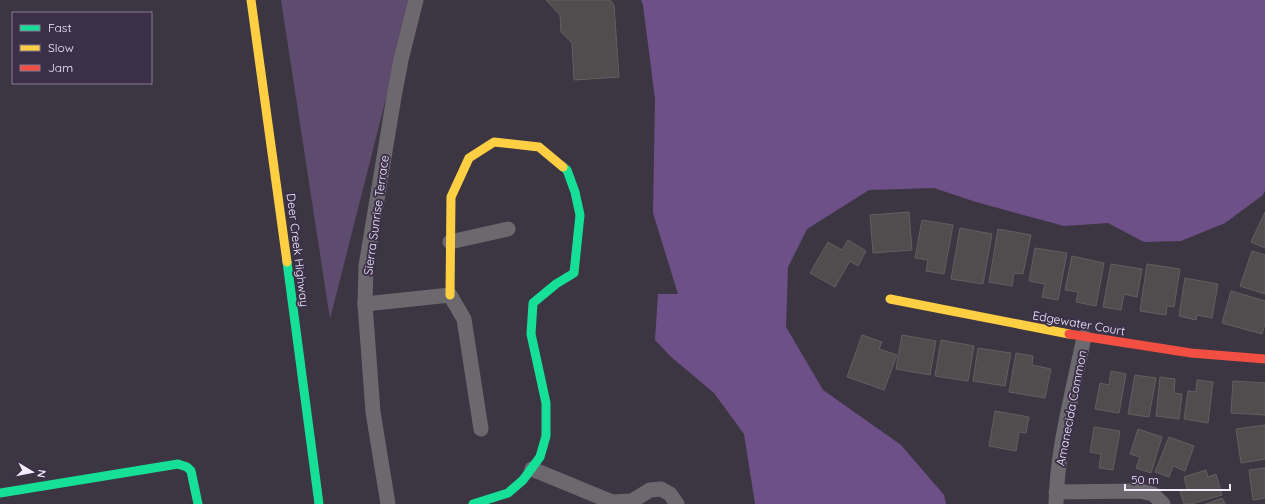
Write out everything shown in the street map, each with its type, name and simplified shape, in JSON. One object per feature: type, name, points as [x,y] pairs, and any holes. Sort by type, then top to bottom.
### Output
[{"type":"street","name":"Deer Creek Highway","points":[[251,0],[319,504]]},
{"type":"street","name":"Sierra Sunrise Terrace","points":[[388,504],[373,412],[365,304],[366,266],[394,97],[401,60],[416,0]]},
{"type":"street","points":[[473,504],[508,493],[523,480],[540,457],[546,436],[546,403],[531,334],[533,303],[556,284],[574,273],[580,215],[575,192],[567,170],[539,147],[494,142],[469,158],[451,197],[450,295],[464,319],[481,429]]},
{"type":"street","points":[[450,242],[508,229]]},
{"type":"street","points":[[365,304],[450,295]]},
{"type":"street","name":"Edgewater Court","points":[[890,299],[1084,337],[1191,353],[1265,358]]},
{"type":"street","name":"Amanecida Common","points":[[1056,498],[1062,441],[1084,337]]},
{"type":"street","points":[[0,493],[178,464],[187,467],[191,471],[198,504]]},
{"type":"street","points":[[532,469],[612,502],[632,501],[650,490],[661,489],[670,494],[677,504]]},
{"type":"street","points":[[1056,498],[1140,491],[1153,494],[1163,504]]},
{"type":"shaded area","points":[[281,0],[411,0],[330,319]]},
{"type":"shaded area","points":[[641,0],[1265,0],[1265,191],[1263,195],[1225,223],[1181,241],[1144,242],[1108,223],[1064,226],[976,202],[934,188],[869,190],[807,229],[788,267],[786,327],[823,390],[901,445],[944,495],[946,504],[755,504],[744,434],[714,393],[670,356],[655,340],[658,294],[678,294],[653,213],[655,99],[643,5]]},
{"type":"building","points":[[546,0],[610,0],[614,5],[619,77],[574,80],[572,43],[561,32],[560,15]]},
{"type":"building","points":[[909,212],[912,250],[873,253],[870,215]]},
{"type":"building","points":[[1265,212],[1265,248],[1251,242]]},
{"type":"building","points":[[922,220],[953,225],[944,274],[926,271],[928,260],[915,258]]},
{"type":"building","points":[[960,228],[992,234],[983,284],[951,279]]},
{"type":"building","points":[[998,229],[1031,235],[1023,274],[1014,273],[1012,286],[989,282]]},
{"type":"building","points":[[848,240],[866,251],[858,266],[850,261],[835,287],[810,273],[828,242],[842,250]]},
{"type":"building","points":[[1035,248],[1067,253],[1058,300],[1042,297],[1045,284],[1029,281]]},
{"type":"building","points":[[1252,251],[1265,255],[1265,294],[1240,286]]},
{"type":"building","points":[[1072,256],[1104,263],[1096,306],[1076,302],[1078,292],[1065,290]]},
{"type":"building","points":[[1111,264],[1142,269],[1137,297],[1124,294],[1121,310],[1103,307]]},
{"type":"building","points":[[1147,264],[1180,269],[1174,307],[1167,306],[1166,315],[1140,311]]},
{"type":"building","points":[[1185,278],[1218,284],[1212,318],[1197,315],[1196,320],[1179,316]]},
{"type":"building","points":[[1231,291],[1265,301],[1265,324],[1262,334],[1222,323]]},
{"type":"building","points":[[862,335],[882,342],[879,349],[897,355],[884,390],[847,377]]},
{"type":"building","points":[[902,335],[936,341],[930,375],[896,369]]},
{"type":"building","points":[[941,340],[974,346],[968,381],[935,376]]},
{"type":"building","points":[[978,348],[1011,353],[1005,386],[973,381]]},
{"type":"building","points":[[1016,353],[1033,356],[1032,365],[1051,369],[1045,398],[1009,392]]},
{"type":"building","points":[[1111,371],[1126,374],[1119,413],[1095,409],[1100,383],[1109,385]]},
{"type":"building","points":[[1135,375],[1156,378],[1149,417],[1128,414]]},
{"type":"building","points":[[1160,377],[1175,379],[1174,393],[1182,394],[1179,419],[1156,416]]},
{"type":"building","points":[[1197,380],[1213,382],[1208,423],[1184,419],[1188,391],[1196,392]]},
{"type":"building","points":[[1233,381],[1265,383],[1265,415],[1231,413]]},
{"type":"building","points":[[995,411],[1029,417],[1026,433],[1019,432],[1016,451],[989,446]]},
{"type":"building","points":[[1265,425],[1265,459],[1241,463],[1236,429]]},
{"type":"building","points":[[1094,427],[1120,431],[1113,470],[1099,468],[1101,454],[1090,452]]},
{"type":"building","points":[[1138,429],[1162,437],[1151,473],[1136,468],[1140,457],[1130,454]]},
{"type":"building","points":[[1169,437],[1194,446],[1185,471],[1173,466],[1169,477],[1155,472]]},
{"type":"building","points":[[1265,468],[1265,498],[1253,500],[1249,470]]},
{"type":"building","points":[[1206,470],[1208,477],[1216,474],[1222,495],[1191,504],[1184,504],[1180,491],[1187,489],[1184,477]]},
{"type":"building","points":[[1222,498],[1225,504],[1206,504]]},
{"type":"traffic: fast","points":[[473,504],[508,493],[523,480],[540,457],[546,436],[546,403],[531,334],[533,303],[556,284],[574,273],[580,215],[575,192],[567,170],[563,167]]},
{"type":"traffic: fast","points":[[287,262],[319,504]]},
{"type":"traffic: fast","points":[[0,493],[178,464],[187,467],[191,471],[198,504]]},
{"type":"traffic: slow","points":[[251,0],[287,262]]},
{"type":"traffic: slow","points":[[450,295],[451,197],[469,158],[494,142],[539,147],[563,167]]},
{"type":"traffic: slow","points":[[890,299],[1069,334]]},
{"type":"traffic: jam","points":[[1069,334],[1191,353],[1265,359]]}]
